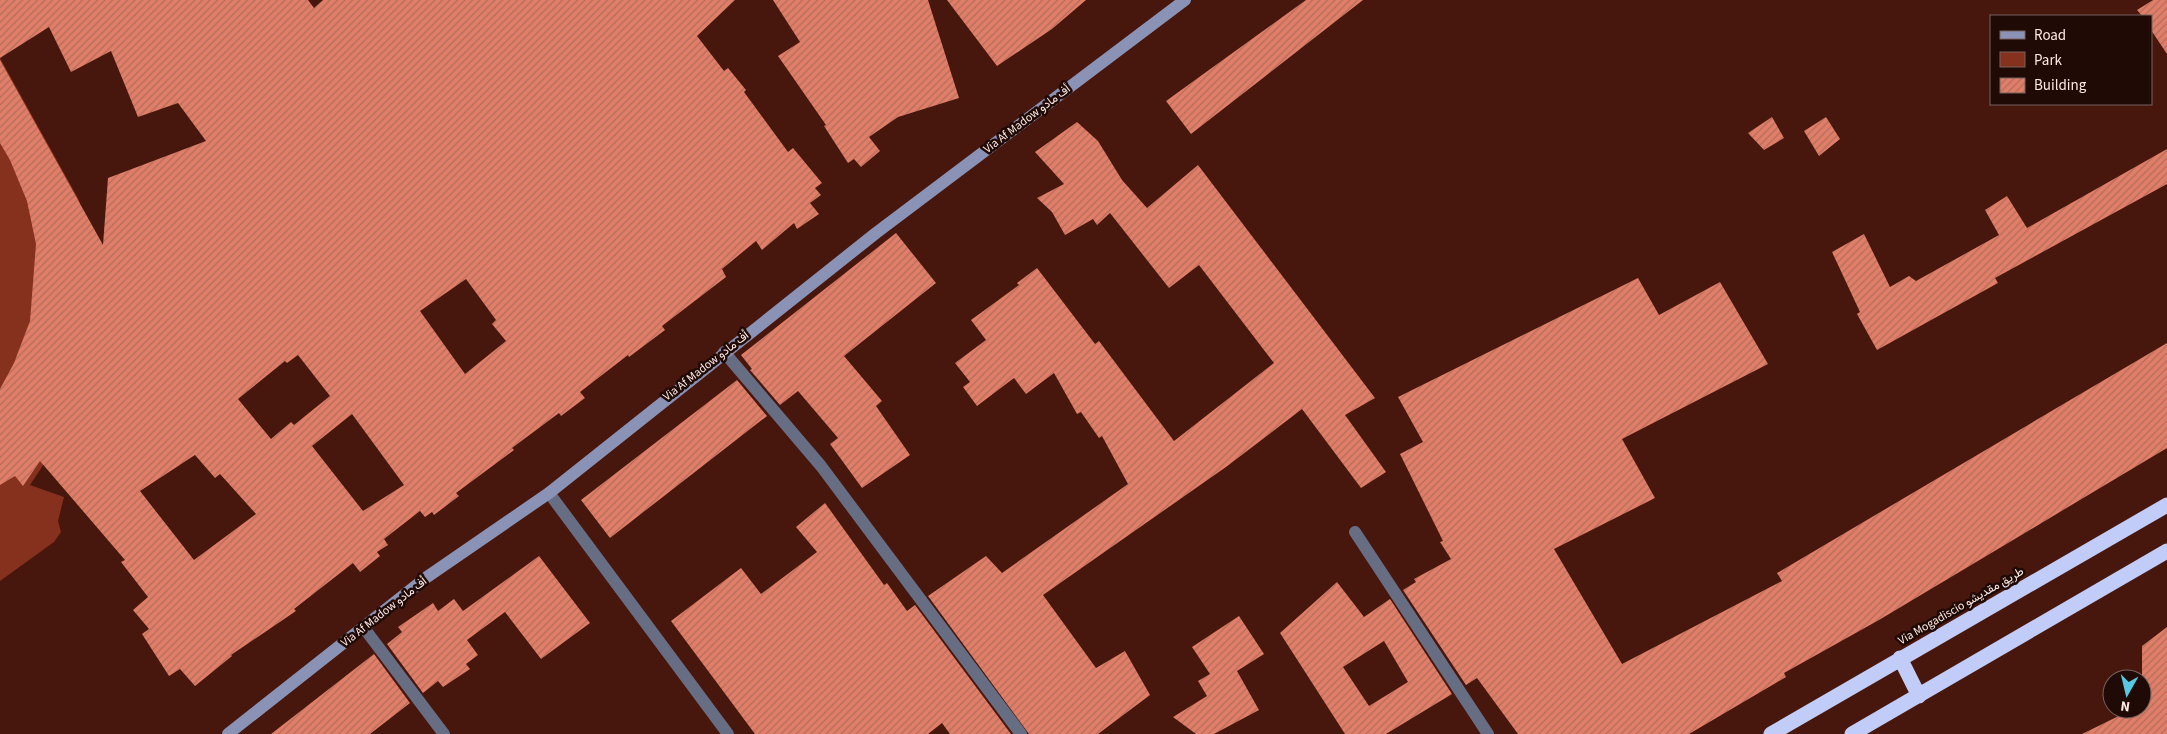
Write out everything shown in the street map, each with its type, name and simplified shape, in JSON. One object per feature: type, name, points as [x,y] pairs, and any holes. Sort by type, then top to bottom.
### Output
[{"type":"highway","name":"Via Mogadiscio طريق مقديشو","points":[[1770,734],[2167,505]]},
{"type":"highway","points":[[1852,734],[2167,551]]},
{"type":"highway","points":[[1900,658],[1919,696]]},
{"type":"street","name":"Via Af Madow أف مادو","points":[[228,734],[428,577],[549,493],[724,352],[939,185],[1186,0]]},
{"type":"street","points":[[724,352],[821,466],[1021,734]]},
{"type":"street","points":[[549,493],[728,734]]},
{"type":"street","points":[[1355,532],[1488,734]]},
{"type":"street","points":[[364,628],[444,734]]},
{"type":"green space","points":[[0,58],[79,200],[81,214],[69,426],[30,485],[64,497],[58,521],[61,532],[54,542],[0,581]]},
{"type":"building","points":[[0,0],[308,0],[314,8],[323,0],[735,0],[697,36],[724,71],[728,68],[746,90],[744,92],[788,152],[793,148],[822,183],[815,188],[821,195],[810,203],[819,214],[797,229],[794,223],[762,250],[756,241],[722,269],[726,277],[662,326],[665,330],[629,357],[628,355],[580,392],[585,398],[561,416],[559,413],[512,448],[514,450],[456,493],[459,496],[434,515],[432,512],[425,517],[420,511],[384,539],[388,545],[377,552],[380,556],[360,572],[353,563],[294,609],[296,611],[231,655],[195,686],[180,669],[169,676],[142,634],[149,629],[133,610],[148,597],[121,562],[125,560],[40,461],[23,486],[15,476],[0,485],[0,389],[14,363],[30,321],[36,244],[27,201],[10,160],[0,143],[0,60],[103,245],[108,178],[206,141],[178,103],[138,117],[111,51],[71,72],[49,27],[0,58]],"holes":[[[466,279],[496,320],[492,324],[506,341],[465,374],[420,311]],[[298,355],[330,396],[294,425],[291,422],[271,439],[238,399],[285,361],[287,363]],[[352,414],[404,485],[363,511],[312,446]],[[195,455],[215,478],[220,474],[256,514],[194,560],[140,491]]]},
{"type":"building","points":[[773,0],[928,0],[959,98],[898,117],[869,137],[880,151],[861,167],[854,159],[848,163],[824,126],[826,125],[778,56],[800,42]]},
{"type":"building","points":[[947,0],[1086,0],[1052,29],[997,66]]},
{"type":"building","points":[[1306,0],[1363,0],[1191,134],[1166,101]]},
{"type":"building","points":[[2153,0],[2167,0],[2167,54],[2152,32],[2152,15],[2141,15],[2137,10]]},
{"type":"building","points":[[1772,117],[1784,138],[1764,150],[1748,133]]},
{"type":"building","points":[[1826,117],[1840,139],[1819,156],[1804,131]]},
{"type":"building","points":[[1077,122],[1098,141],[1122,180],[1147,208],[1198,165],[1375,398],[1345,415],[1386,472],[1361,488],[1302,409],[1226,467],[1043,595],[1096,668],[1125,651],[1150,695],[1098,734],[1029,734],[928,596],[986,556],[1002,573],[1128,484],[1102,436],[1099,438],[1081,412],[1077,414],[1054,373],[1026,394],[1014,378],[977,406],[963,387],[970,382],[955,363],[986,340],[971,320],[1019,285],[1017,283],[1037,268],[1095,344],[1099,341],[1174,441],[1274,363],[1199,265],[1169,288],[1110,213],[1097,225],[1093,219],[1065,235],[1052,212],[1037,198],[1064,184],[1035,152]]},
{"type":"building","points":[[2167,149],[2167,184],[1995,278],[1998,283],[1877,350],[1857,314],[1860,312],[1832,252],[1864,234],[1890,287],[1909,276],[1916,281],[1999,235],[1985,210],[2007,196],[2027,228]]},
{"type":"building","points":[[896,233],[936,283],[844,356],[882,401],[876,406],[910,455],[862,488],[830,444],[838,438],[798,391],[780,405],[750,370],[752,369],[741,355]]},
{"type":"building","points":[[1638,278],[1659,315],[1720,282],[1768,364],[1622,439],[1655,498],[1554,549],[1622,664],[1782,581],[1777,573],[2167,343],[2167,448],[1879,620],[1784,673],[1786,677],[1689,734],[1518,734],[1477,678],[1466,685],[1403,590],[1416,582],[1414,579],[1451,559],[1440,542],[1443,541],[1400,454],[1423,442],[1398,397]]},
{"type":"building","points":[[737,380],[767,416],[610,538],[581,500]]},
{"type":"building","points":[[825,503],[884,585],[887,583],[907,611],[915,605],[1011,734],[950,734],[942,723],[928,734],[755,734],[671,621],[741,568],[761,594],[817,552],[796,527]]},
{"type":"building","points":[[539,556],[590,623],[541,659],[505,612],[467,640],[478,655],[466,664],[470,669],[443,687],[438,681],[423,693],[387,644],[402,632],[398,627],[433,603],[438,611],[454,599],[463,611]]},
{"type":"building","points":[[1337,582],[1364,617],[1390,599],[1452,694],[1386,734],[1345,734],[1280,633]],"holes":[[[1384,641],[1408,682],[1369,706],[1343,667]]]},
{"type":"building","points":[[1239,616],[1264,654],[1237,671],[1259,710],[1214,734],[1196,734],[1173,717],[1207,696],[1198,681],[1210,674],[1192,647]]},
{"type":"building","points":[[2167,627],[2167,734],[2082,734],[2113,719],[2152,719],[2152,669],[2142,669],[2142,646]]},
{"type":"building","points":[[374,654],[410,703],[370,734],[271,734]]}]
